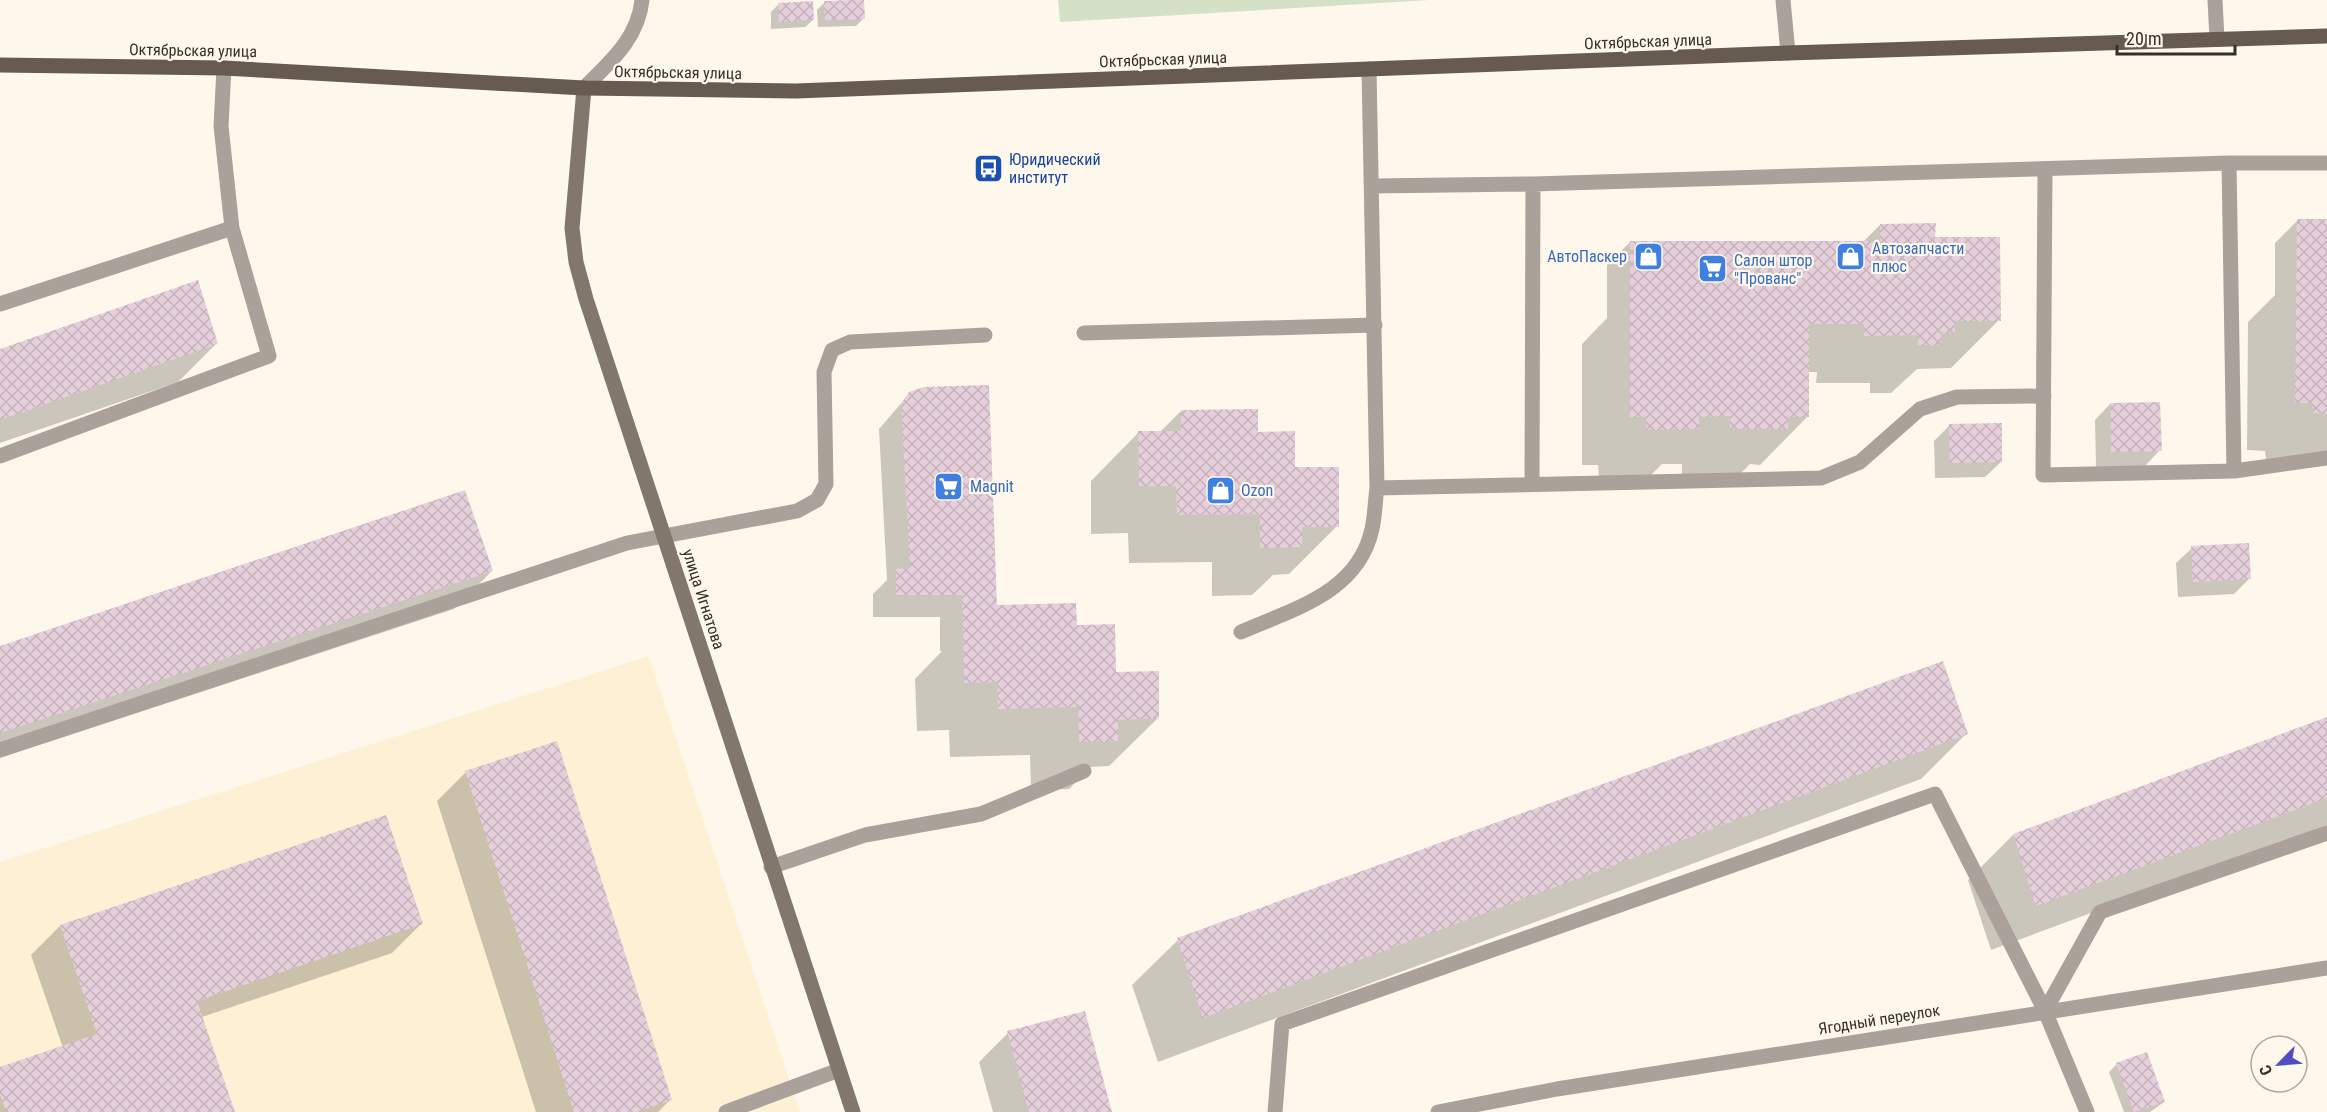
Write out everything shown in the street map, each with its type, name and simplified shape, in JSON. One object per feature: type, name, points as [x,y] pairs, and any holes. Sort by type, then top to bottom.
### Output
[{"type":"main road","name":"Октябрьская улица","points":[[0,65],[224,68],[584,88],[796,91],[1788,53],[2327,36]]},
{"type":"main road","name":"улица Игнатова","points":[[584,88],[572,228],[576,262],[586,299],[771,867],[853,1112]]},
{"type":"street","points":[[584,88],[620,52],[640,20],[642,0]]},
{"type":"street","points":[[1784,0],[1788,53]]},
{"type":"street","points":[[2215,0],[2217,39]]},
{"type":"street","points":[[0,456],[269,356],[232,228],[221,126],[224,68]]},
{"type":"street","points":[[1241,632],[1328,594],[1360,562],[1372,531],[1377,488],[1369,69]]},
{"type":"street","points":[[1372,186],[1533,184],[2229,163],[2327,163]]},
{"type":"street","points":[[2229,163],[2234,471]]},
{"type":"street","points":[[2045,170],[2043,475],[2234,471],[2327,458]]},
{"type":"street","points":[[1532,484],[1533,184]]},
{"type":"street","points":[[0,304],[232,228]]},
{"type":"street","points":[[1084,333],[1375,325]]},
{"type":"street","points":[[0,750],[627,543],[797,511],[817,500],[826,484],[824,372],[832,350],[850,342],[985,335]]},
{"type":"street","points":[[1377,488],[1821,478],[1860,462],[1920,409],[1957,397],[2044,396]]},
{"type":"street","points":[[771,867],[865,835],[981,814],[1083,771]]},
{"type":"street","points":[[1275,1112],[1282,1024],[1935,794],[2045,1011],[2087,1112]]},
{"type":"street","points":[[2045,1011],[2100,912],[2327,833]]},
{"type":"street","name":"Ягодный переулок","points":[[1438,1112],[1557,1089],[2327,968]]},
{"type":"street","points":[[726,1112],[839,1070]]},
{"type":"shaded area","points":[[649,656],[800,1112],[0,1112],[0,862]]},
{"type":"green space","points":[[1058,0],[1430,0],[1060,22]]},
{"type":"building","points":[[864,0],[865,19],[825,20],[824,1]]},
{"type":"building","points":[[813,1],[814,20],[779,22],[778,3]]},
{"type":"building","points":[[2297,219],[2327,219],[2327,414],[2313,413],[2313,403],[2295,403]]},
{"type":"building","points":[[1936,223],[1935,237],[2000,237],[2001,321],[1955,321],[1955,333],[1941,333],[1941,345],[1918,345],[1918,335],[1864,336],[1864,324],[1809,324],[1809,417],[1788,417],[1788,429],[1730,429],[1730,416],[1699,417],[1699,429],[1646,430],[1646,417],[1630,417],[1630,241],[1880,241],[1880,224]]},
{"type":"building","points":[[198,280],[218,344],[0,420],[0,349]]},
{"type":"building","points":[[989,385],[997,605],[1076,603],[1077,625],[1115,624],[1116,672],[1159,671],[1159,718],[1118,720],[1118,741],[1079,742],[1078,707],[998,709],[997,682],[964,683],[962,595],[896,595],[896,569],[910,568],[901,404],[909,392],[924,387]]},
{"type":"building","points":[[2160,402],[2162,451],[2111,452],[2110,403]]},
{"type":"building","points":[[1258,409],[1258,432],[1295,431],[1295,467],[1339,467],[1339,527],[1302,527],[1302,547],[1260,548],[1260,514],[1177,515],[1176,486],[1139,486],[1138,431],[1181,431],[1181,410]]},
{"type":"building","points":[[2002,423],[2002,462],[1950,463],[1949,424]]},
{"type":"building","points":[[465,490],[493,571],[0,733],[0,646]]},
{"type":"building","points":[[2249,543],[2251,579],[2193,582],[2191,546]]},
{"type":"building","points":[[1943,661],[1968,734],[1203,1018],[1177,938]]},
{"type":"building","points":[[2327,717],[2327,798],[2036,906],[2013,834]]},
{"type":"building","points":[[557,741],[672,1100],[636,1112],[574,1112],[465,771]]},
{"type":"building","points":[[386,815],[423,924],[197,1001],[235,1112],[6,1112],[0,1095],[0,1067],[97,1034],[60,925]]},
{"type":"building","points":[[1085,1011],[1112,1112],[1029,1112],[1007,1031]]},
{"type":"building","points":[[2147,1052],[2165,1102],[2134,1112],[2116,1063]]},
{"type":"place","name":"Юридический институт","points":[[988,168]]},
{"type":"place","name":"АвтоПаскер","points":[[1648,256]]},
{"type":"place","name":"Автозапчасти плюс","points":[[1851,257]]},
{"type":"place","name":"Салон штор \"Прованс\"","points":[[1713,269]]},
{"type":"place","name":"Magnit","points":[[949,486]]},
{"type":"place","name":"Ozon","points":[[1220,490]]}]
